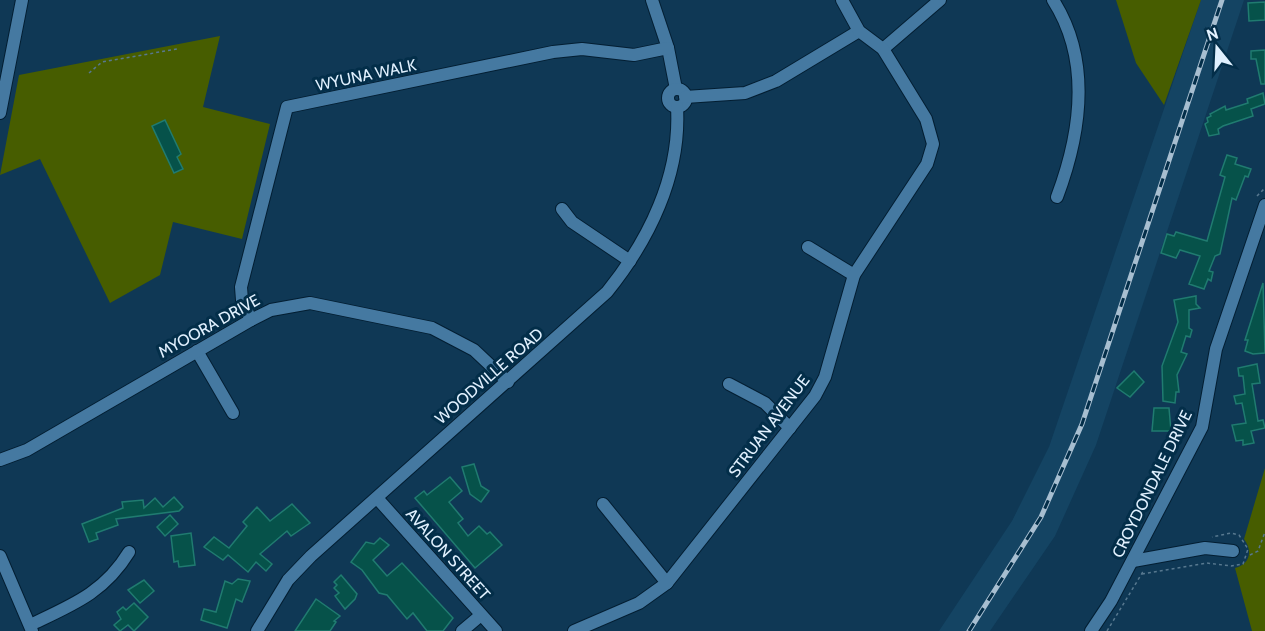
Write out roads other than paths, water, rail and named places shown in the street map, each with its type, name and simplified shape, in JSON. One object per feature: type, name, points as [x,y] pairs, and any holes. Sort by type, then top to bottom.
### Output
[{"type":"street","points":[[0,113],[22,0]]},
{"type":"street","name":"WOODVILLE ROAD","points":[[257,631],[288,580],[311,556],[595,304],[630,261],[650,226],[665,186],[676,145],[679,98],[668,48],[652,0]]},
{"type":"street","name":"STRUAN AVENUE","points":[[574,631],[639,603],[667,583],[790,428],[825,377],[854,275],[920,178],[933,144],[926,118],[883,49],[859,31],[842,0]]},
{"type":"street","points":[[883,49],[940,0]]},
{"type":"street","points":[[1053,0],[1071,38],[1080,104],[1070,164],[1057,197]]},
{"type":"street","points":[[679,98],[745,93],[776,81],[859,31]]},
{"type":"street","name":"WYUNA WALK","points":[[251,320],[242,300],[241,287],[287,107],[553,52],[582,49],[634,55],[668,48]]},
{"type":"street","name":"CROYDONDALE DRIVE","points":[[1091,631],[1133,561],[1202,427],[1216,349],[1261,200]]},
{"type":"street","points":[[562,209],[572,222],[630,261]]},
{"type":"street","points":[[808,247],[854,275]]},
{"type":"street","name":"MYOORA DRIVE","points":[[0,460],[27,450],[251,320],[272,310],[310,303],[432,328],[474,350],[508,382]]},
{"type":"street","points":[[197,351],[233,413]]},
{"type":"street","points":[[729,384],[765,404],[790,428]]},
{"type":"street","name":"AVALON STREET","points":[[377,498],[496,631]]},
{"type":"street","points":[[603,504],[667,583]]},
{"type":"street","points":[[1133,561],[1205,548],[1233,551]]},
{"type":"street","points":[[0,555],[31,628],[78,602],[115,574],[129,552]]},
{"type":"street","points":[[462,631],[481,615]]},
{"type":"railway","points":[[969,631],[1041,517],[1082,424],[1222,0]]}]
